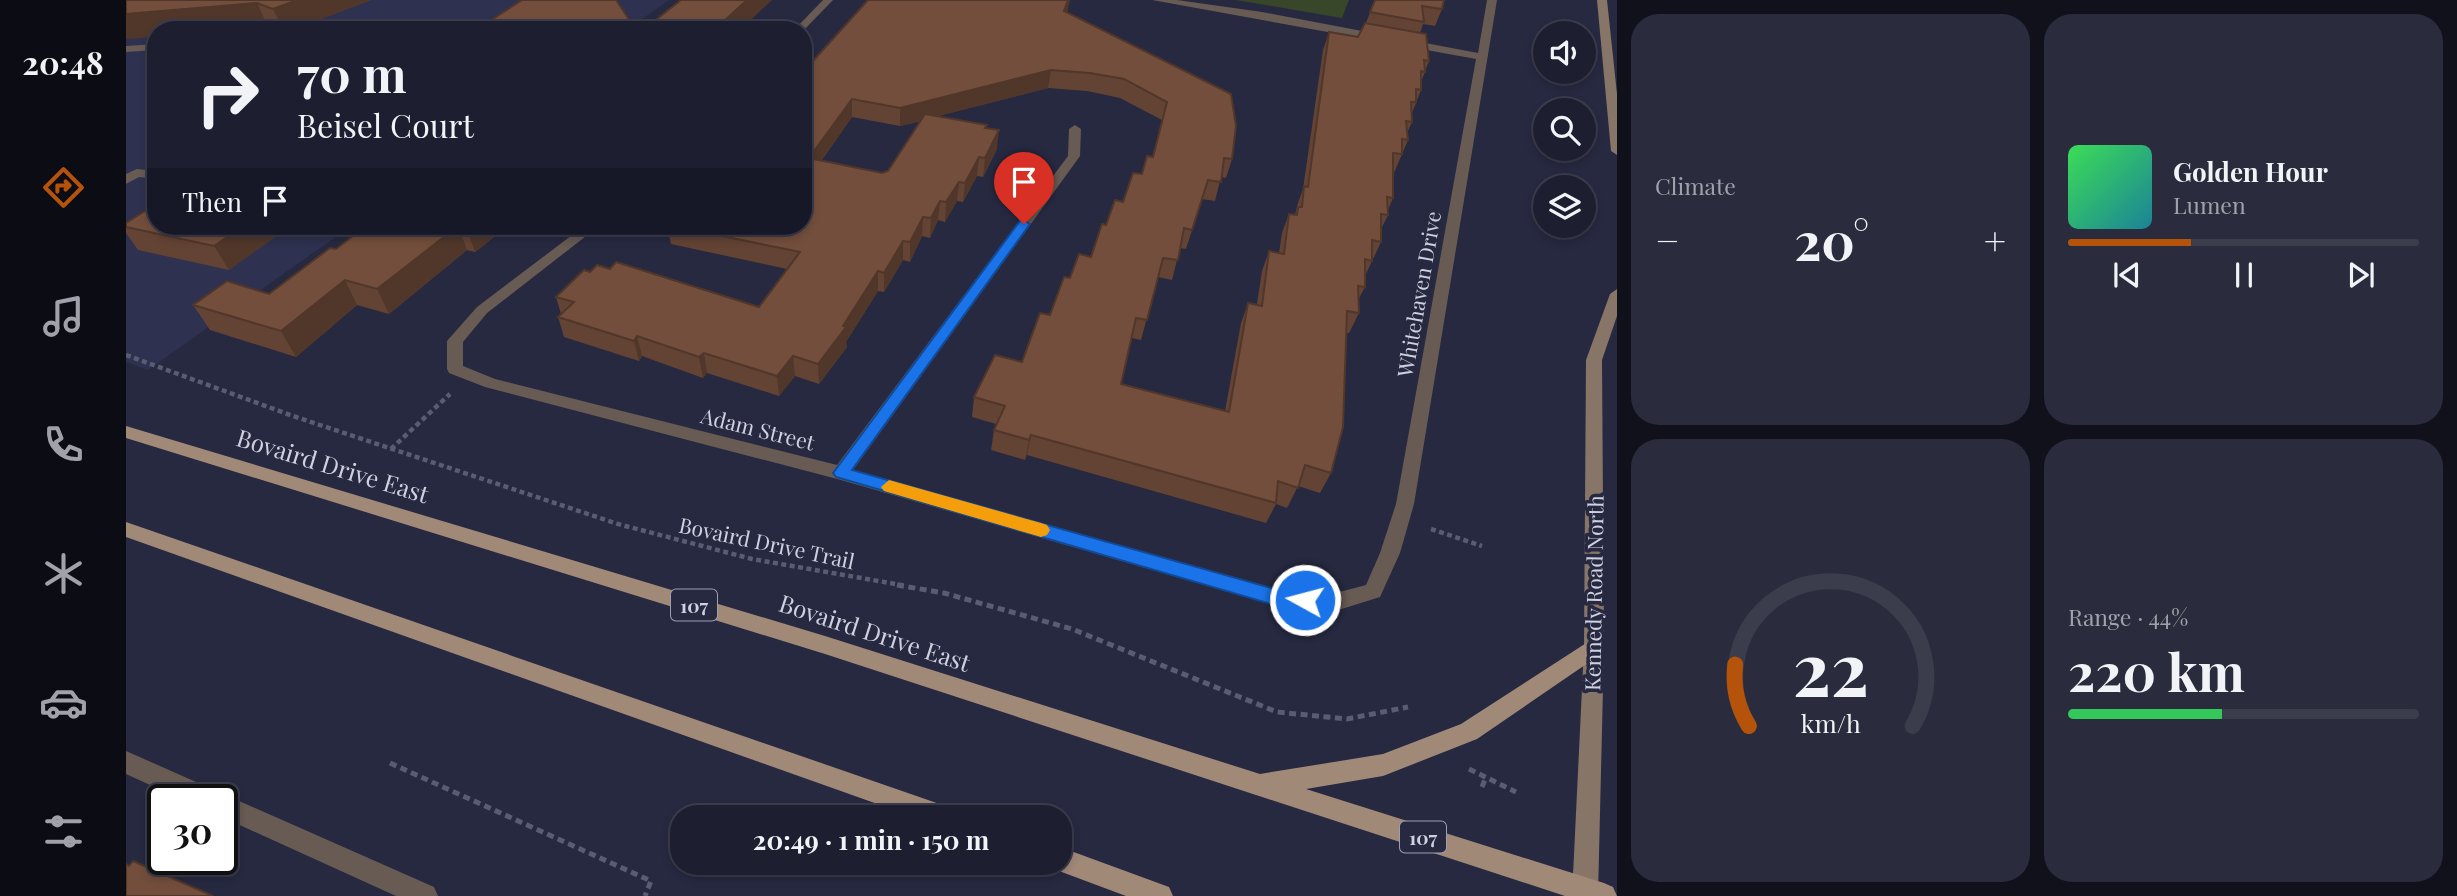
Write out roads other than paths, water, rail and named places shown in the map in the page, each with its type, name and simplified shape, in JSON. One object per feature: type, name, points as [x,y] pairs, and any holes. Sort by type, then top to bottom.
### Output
[{"type":"main road","points":[[1602,0],[1617,151]]},
{"type":"main road","name":"Kennedy Road North","points":[[1591,894],[1594,360],[1617,294]]},
{"type":"main road","name":"Bovaird Drive East","points":[[126,432],[825,645],[1260,784],[1591,894]]},
{"type":"main road","points":[[126,529],[293,592],[822,771],[914,805]]},
{"type":"main road","points":[[1260,784],[1382,765],[1469,732],[1594,647]]},
{"type":"main road","points":[[1072,864],[1158,896]]},
{"type":"street","points":[[808,21],[828,0]]},
{"type":"street","points":[[1157,0],[1262,15],[1481,57]]},
{"type":"street","name":"Whitehaven Drive","points":[[1373,591],[1391,553],[1405,504],[1492,0]]},
{"type":"street","points":[[126,50],[147,48]]},
{"type":"street","points":[[841,473],[1074,156],[1075,129]]},
{"type":"street","points":[[126,180],[137,173],[147,174]]},
{"type":"street","name":"Adam Street","points":[[580,235],[482,310],[455,341],[455,369],[491,383],[841,473],[1278,598],[1332,603],[1373,591]]},
{"type":"street","points":[[126,762],[175,784]]},
{"type":"street","points":[[238,812],[425,896]]}]
